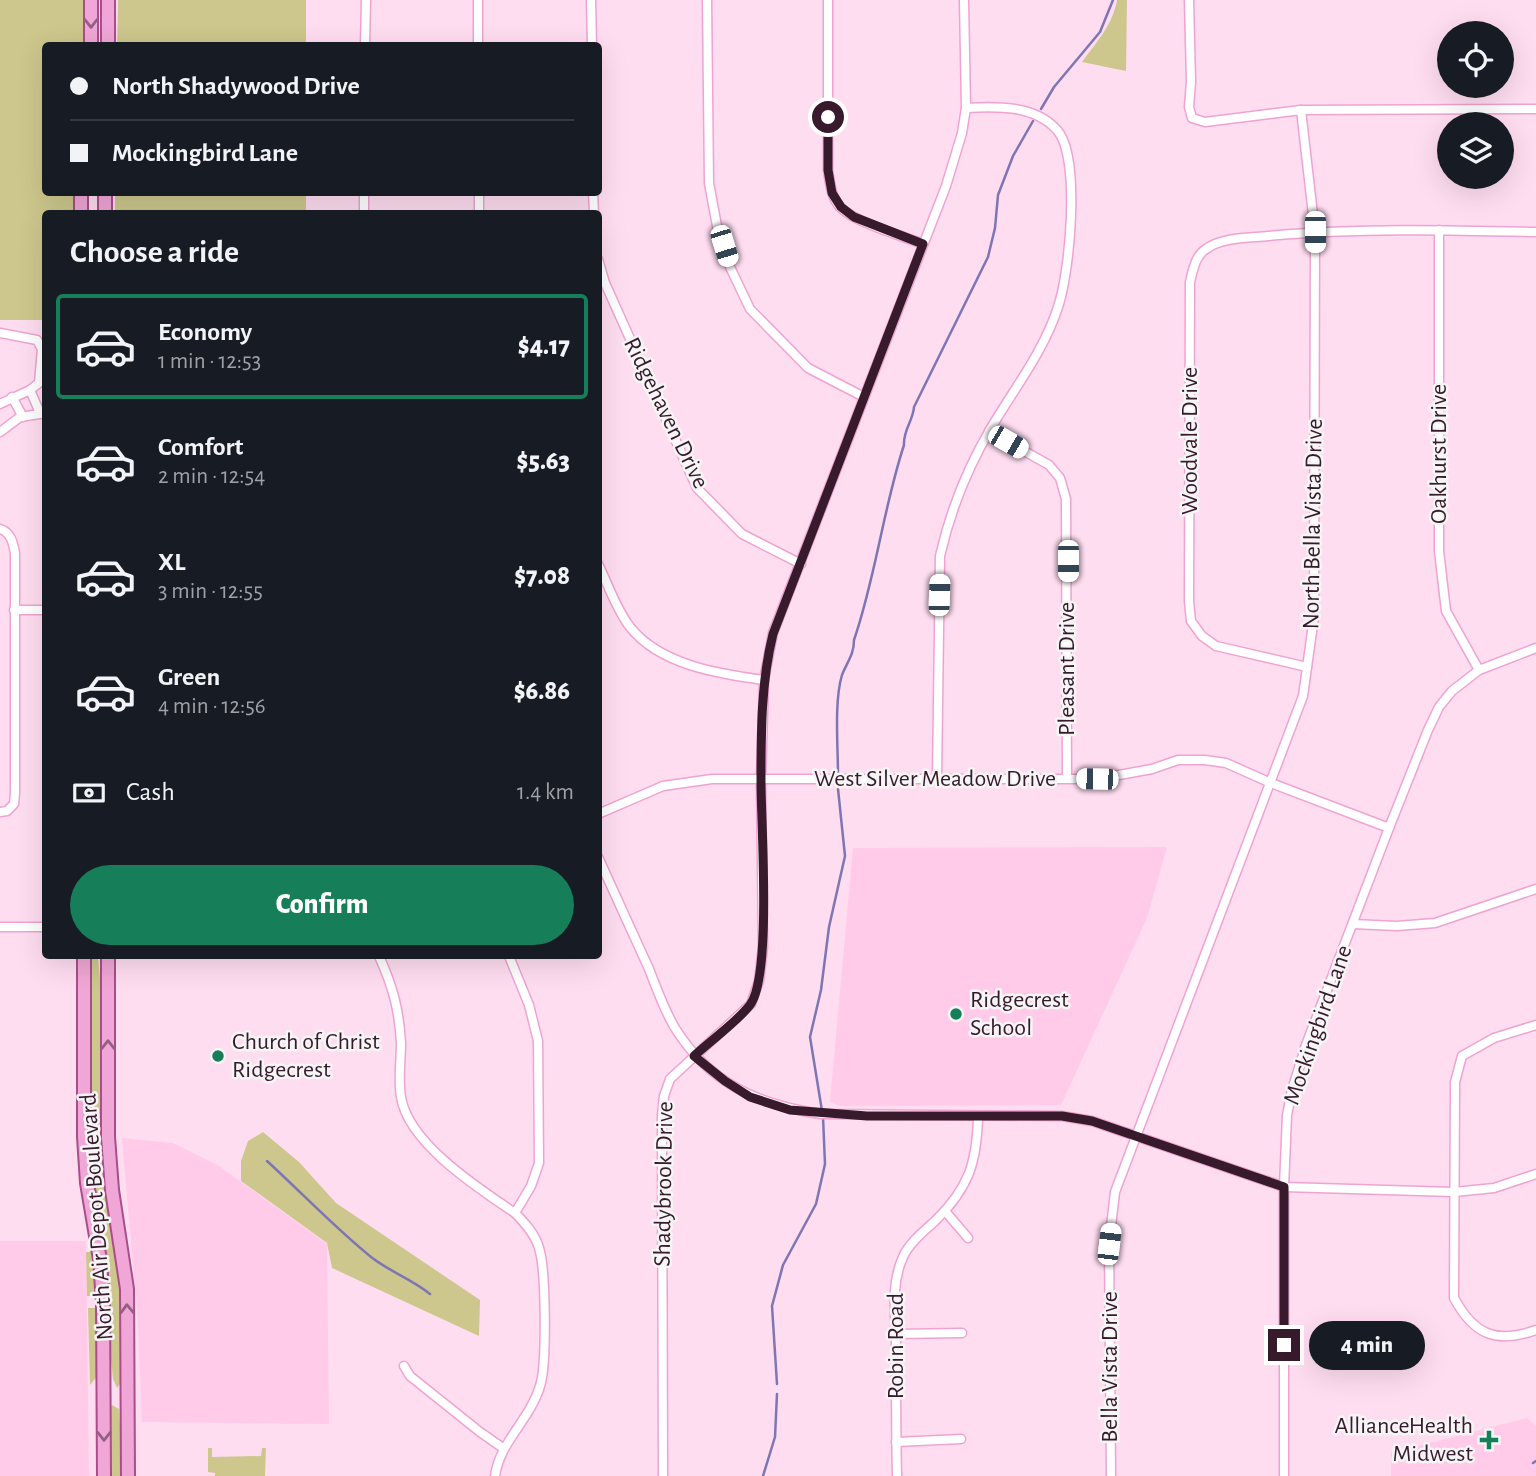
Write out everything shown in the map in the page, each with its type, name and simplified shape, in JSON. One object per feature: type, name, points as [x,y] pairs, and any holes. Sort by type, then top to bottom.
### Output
[{"type":"main road","points":[[91,0],[92,42]]},
{"type":"main road","points":[[108,0],[108,42]]},
{"type":"main road","name":"North Air Depot Boulevard","points":[[83,959],[84,1138],[103,1303],[104,1476]]},
{"type":"main road","name":"North Air Depot Boulevard","points":[[108,959],[108,1138],[112,1190],[127,1289],[128,1476]]},
{"type":"main road","points":[[84,1138],[108,1138]]},
{"type":"street","points":[[366,0],[366,42]]},
{"type":"street","points":[[478,0],[478,42]]},
{"type":"street","points":[[591,0],[592,42]]},
{"type":"street","points":[[707,0],[709,183],[717,226],[730,267],[750,309],[808,368],[864,397]]},
{"type":"street","points":[[828,0],[828,170],[832,193],[841,207],[854,217],[923,244]]},
{"type":"street","name":"Shadybrook Drive","points":[[663,1476],[664,1096],[670,1079],[751,1004],[759,981],[763,947],[761,780],[764,680],[773,634],[946,186],[967,108],[964,0]]},
{"type":"street","points":[[1189,0],[1189,107],[1192,118],[1205,122],[1301,110],[1536,109]]},
{"type":"street","points":[[937,779],[940,556],[947,528],[972,464],[1039,350],[1059,307],[1070,233],[1067,146],[1056,128],[1033,114],[1012,108],[967,108]]},
{"type":"street","name":"North Bella Vista Drive","points":[[1135,1135],[1303,696],[1314,617],[1315,232],[1301,110]]},
{"type":"street","name":"Oakhurst Drive","points":[[1440,230],[1441,582],[1446,611],[1479,670]]},
{"type":"street","name":"Woodvale Drive","points":[[1307,667],[1216,646],[1202,636],[1191,621],[1190,282],[1194,264],[1204,250],[1219,242],[1315,232],[1536,232]]},
{"type":"street","name":"Ridgehaven Drive","points":[[602,284],[697,488],[742,534],[801,564]]},
{"type":"street","points":[[0,333],[37,340],[42,349],[39,383],[0,404]]},
{"type":"street","points":[[30,390],[42,411]]},
{"type":"street","points":[[12,397],[23,417]]},
{"type":"street","points":[[0,432],[23,417],[42,413]]},
{"type":"street","name":"Pleasant Drive","points":[[989,431],[1049,465],[1060,478],[1066,499],[1068,778]]},
{"type":"street","points":[[0,529],[12,539],[15,552],[15,793],[14,804],[7,811],[0,812]]},
{"type":"street","points":[[602,572],[629,626],[646,643],[663,654],[695,666],[729,676],[764,680]]},
{"type":"street","points":[[14,610],[42,610]]},
{"type":"street","name":"Mockingbird Lane","points":[[1284,1476],[1284,1187],[1287,1115],[1292,1090],[1306,1045],[1389,828],[1428,730],[1440,707],[1452,691],[1479,670],[1536,648]]},
{"type":"street","name":"West Silver Meadow Drive","points":[[602,812],[663,786],[712,779],[1097,779],[1122,776],[1178,760],[1205,760],[1226,763],[1389,828]]},
{"type":"street","points":[[602,866],[674,1026],[694,1056],[750,1097],[790,1110],[814,1113],[1062,1116],[1092,1121],[1284,1187],[1454,1192],[1494,1188],[1536,1174]]},
{"type":"street","points":[[1353,924],[1397,926],[1435,923],[1536,889]]},
{"type":"street","points":[[0,927],[42,928]]},
{"type":"street","points":[[380,959],[396,999],[401,1045],[401,1097],[409,1121],[452,1166],[515,1213],[532,1233],[542,1260],[541,1385],[531,1407],[503,1448],[495,1476]]},
{"type":"street","points":[[510,959],[529,1005],[538,1041],[539,1163],[531,1186],[515,1213]]},
{"type":"street","points":[[1536,1025],[1494,1038],[1462,1056],[1455,1082],[1454,1192],[1454,1298],[1462,1313],[1474,1327],[1491,1335],[1506,1336],[1536,1329]]},
{"type":"street","name":"Robin Road","points":[[897,1476],[894,1293],[903,1256],[917,1238],[945,1212],[965,1184],[974,1165],[978,1144],[978,1116]]},
{"type":"street","name":"Bella Vista Drive","points":[[1111,1476],[1109,1244],[1115,1192],[1135,1135]]},
{"type":"street","points":[[945,1212],[968,1238]]},
{"type":"street","points":[[896,1334],[962,1333]]},
{"type":"street","points":[[404,1366],[410,1376],[503,1448]]},
{"type":"street","points":[[896,1442],[961,1439]]},
{"type":"shaded area","points":[[0,0],[83,0],[83,42],[42,42],[42,196],[74,196],[74,210],[42,210],[42,320],[0,320]]},
{"type":"shaded area","points":[[118,0],[306,0],[306,42],[117,42]]},
{"type":"shaded area","points":[[1117,0],[1127,0],[1126,71],[1082,62],[1108,25]]},
{"type":"shaded area","points":[[115,196],[306,196],[306,210],[115,210]]},
{"type":"shaded area","points":[[1167,847],[1147,918],[1061,1105],[840,1106],[830,1102],[853,848]]},
{"type":"shaded area","points":[[88,959],[98,959],[102,1001],[104,1119],[99,1125],[96,1125],[90,1079]]},
{"type":"shaded area","points":[[263,1132],[299,1162],[336,1203],[480,1300],[479,1336],[332,1268],[327,1243],[241,1181],[241,1161],[248,1141]]},
{"type":"shaded area","points":[[122,1138],[173,1143],[219,1166],[327,1244],[329,1424],[142,1422],[138,1322]]},
{"type":"shaded area","points":[[93,1144],[99,1146],[121,1276],[123,1380],[117,1388],[113,1379],[90,1154]]},
{"type":"shaded area","points":[[0,1241],[86,1241],[89,1476],[0,1476]]},
{"type":"shaded area","points":[[86,1252],[94,1252],[98,1291],[96,1296],[87,1296]]},
{"type":"shaded area","points":[[88,1308],[97,1310],[98,1375],[90,1385]]},
{"type":"shaded area","points":[[112,1405],[119,1409],[123,1476],[111,1476],[109,1469]]},
{"type":"shaded area","name":"AllianceHealth Midwest","points":[[1527,1418],[1536,1426],[1536,1476],[1391,1476],[1391,1453]]},
{"type":"shaded area","points":[[208,1448],[212,1448],[212,1457],[261,1456],[262,1448],[266,1448],[265,1476],[215,1476],[215,1473],[208,1472]]},
{"type":"waterway","points":[[1041,109],[1054,87],[1100,32],[1113,0]]},
{"type":"waterway","points":[[838,774],[837,711],[842,675],[853,650],[862,616],[905,435],[914,407],[988,257],[995,228],[998,195],[1013,156],[1033,121]]},
{"type":"waterway","points":[[777,1384],[772,1306],[783,1265],[816,1204],[825,1164],[823,1117],[810,1037],[821,990],[829,927],[845,856],[838,789]]},
{"type":"waterway","points":[[267,1161],[371,1257],[430,1294]]},
{"type":"waterway","points":[[763,1476],[775,1437],[777,1394]]},
{"type":"place","name":"Ridgecrest School","points":[[956,1014]]},
{"type":"place","name":"Church of Christ Ridgecrest","points":[[218,1056]]},
{"type":"place","name":"AllianceHealth Midwest","points":[[1489,1440]]},
{"type":"route","points":[[828,117],[828,170],[832,193],[841,207],[854,217],[923,244],[773,634],[765,665],[761,780],[763,947],[759,981],[751,1004],[694,1056],[750,1097],[790,1110],[867,1116],[1062,1116],[1092,1121],[1284,1187],[1284,1345]]}]
